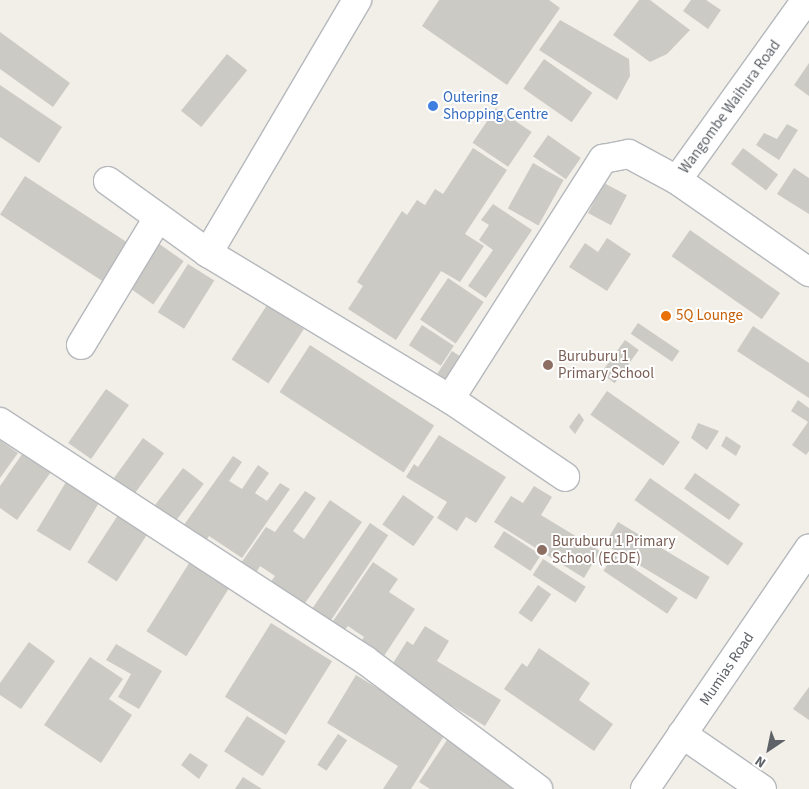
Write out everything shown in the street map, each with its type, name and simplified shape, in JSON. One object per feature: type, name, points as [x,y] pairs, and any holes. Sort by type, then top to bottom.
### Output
[{"type":"street","points":[[208,253],[357,0]]},
{"type":"street","name":"Wangombe Waihura Road","points":[[806,0],[677,180],[809,272]]},
{"type":"street","points":[[450,399],[603,159],[629,154],[677,180]]},
{"type":"street","points":[[108,181],[208,253],[450,399],[565,477]]},
{"type":"street","points":[[81,345],[158,218]]},
{"type":"street","points":[[0,422],[365,660],[538,789]]},
{"type":"street","name":"Mumias Road","points":[[645,789],[809,549]]},
{"type":"street","points":[[682,734],[762,789]]},
{"type":"building","points":[[439,0],[549,0],[560,8],[507,85],[422,26]]},
{"type":"building","points":[[639,0],[650,0],[690,30],[667,54],[650,62],[613,35]]},
{"type":"building","points":[[691,0],[706,0],[721,10],[708,29],[683,11]]},
{"type":"building","points":[[560,20],[629,59],[630,76],[617,100],[539,50]]},
{"type":"building","points":[[0,32],[70,83],[53,107],[0,69]]},
{"type":"building","points":[[227,54],[247,70],[201,127],[181,111]]},
{"type":"building","points":[[544,59],[592,93],[572,122],[523,88]]},
{"type":"building","points":[[809,63],[809,96],[794,85]]},
{"type":"building","points":[[0,85],[62,127],[39,163],[0,137]]},
{"type":"building","points":[[496,108],[532,132],[508,167],[473,143]]},
{"type":"building","points":[[787,124],[798,130],[779,160],[756,145],[764,133],[777,139]]},
{"type":"building","points":[[548,135],[581,158],[566,179],[533,156]]},
{"type":"building","points":[[473,148],[507,170],[465,234],[484,246],[460,282],[441,271],[396,340],[348,309],[363,286],[357,282],[402,211],[407,215],[417,200],[425,205],[435,189],[443,194]]},
{"type":"building","points":[[743,148],[778,174],[766,190],[731,164]]},
{"type":"building","points":[[533,163],[564,180],[538,225],[508,208]]},
{"type":"building","points":[[794,168],[809,178],[809,214],[777,194]]},
{"type":"building","points":[[25,176],[132,246],[107,284],[0,215]]},
{"type":"building","points":[[604,183],[627,195],[611,225],[588,213]]},
{"type":"building","points":[[493,204],[532,230],[486,298],[468,286],[493,250],[479,240],[489,225],[481,220]]},
{"type":"building","points":[[690,230],[780,293],[762,319],[672,256]]},
{"type":"building","points":[[607,238],[631,254],[607,291],[569,267],[585,243],[598,252]]},
{"type":"building","points":[[155,241],[184,261],[153,304],[125,284]]},
{"type":"building","points":[[188,264],[214,280],[184,329],[158,312]]},
{"type":"building","points":[[448,278],[484,302],[456,343],[420,319]]},
{"type":"building","points":[[267,305],[304,329],[268,383],[232,360]]},
{"type":"building","points":[[638,323],[679,351],[672,362],[631,334]]},
{"type":"building","points":[[422,325],[454,346],[441,366],[409,345]]},
{"type":"building","points":[[753,326],[809,363],[809,398],[737,351]]},
{"type":"building","points":[[625,340],[639,350],[615,383],[601,373]]},
{"type":"building","points":[[310,345],[434,426],[404,473],[280,392]]},
{"type":"building","points":[[452,351],[466,360],[452,383],[437,374]]},
{"type":"building","points":[[106,389],[129,405],[91,459],[68,443]]},
{"type":"building","points":[[607,391],[680,442],[663,466],[590,415]]},
{"type":"building","points":[[798,400],[809,408],[809,451],[806,455],[792,445],[808,422],[791,411]]},
{"type":"building","points":[[579,413],[584,420],[575,434],[569,427]]},
{"type":"building","points":[[698,423],[719,431],[707,450],[691,438]]},
{"type":"building","points":[[439,435],[506,477],[476,523],[466,517],[457,531],[437,518],[447,502],[406,477],[414,464],[418,467]]},
{"type":"building","points":[[726,436],[741,446],[736,456],[721,446]]},
{"type":"building","points":[[143,438],[164,453],[134,495],[113,479]]},
{"type":"building","points":[[0,440],[18,453],[0,478]]},
{"type":"building","points":[[25,450],[53,469],[17,520],[0,508],[0,486]]},
{"type":"building","points":[[233,456],[242,462],[229,481],[242,489],[258,465],[269,473],[255,493],[267,501],[280,483],[290,489],[242,558],[209,536],[203,545],[181,529]]},
{"type":"building","points":[[183,468],[204,484],[173,524],[152,509]]},
{"type":"building","points":[[695,473],[740,505],[729,520],[684,489]]},
{"type":"building","points":[[650,478],[743,543],[728,566],[635,500]]},
{"type":"building","points":[[66,482],[99,502],[70,551],[37,531]]},
{"type":"building","points":[[534,486],[552,497],[541,515],[600,551],[584,578],[494,522],[511,496],[523,503]]},
{"type":"building","points":[[305,491],[316,498],[293,531],[304,539],[330,500],[362,522],[303,606],[270,583],[275,576],[260,566],[256,573],[241,563],[266,527],[275,532]]},
{"type":"building","points":[[403,495],[434,517],[413,546],[382,524]]},
{"type":"building","points":[[120,512],[149,531],[117,581],[87,562]]},
{"type":"building","points":[[618,522],[710,577],[696,599],[605,544]]},
{"type":"building","points":[[370,523],[388,535],[328,624],[310,612]]},
{"type":"building","points":[[504,531],[541,555],[531,571],[494,547]]},
{"type":"building","points":[[614,555],[678,598],[667,614],[603,571]]},
{"type":"building","points":[[543,559],[586,587],[575,603],[533,575]]},
{"type":"building","points":[[191,560],[231,585],[186,656],[146,631]]},
{"type":"building","points":[[373,562],[398,579],[389,592],[415,609],[382,659],[359,644],[364,637],[348,626],[343,632],[331,624]]},
{"type":"building","points":[[538,585],[551,594],[532,622],[518,613]]},
{"type":"building","points":[[271,623],[332,661],[286,735],[225,697]]},
{"type":"building","points":[[425,626],[449,641],[437,661],[501,700],[485,726],[390,668],[407,641],[413,645]]},
{"type":"building","points":[[29,642],[55,661],[21,709],[0,695],[0,683]]},
{"type":"building","points":[[116,644],[162,671],[139,709],[118,697],[131,674],[106,660]]},
{"type":"building","points":[[539,648],[590,683],[579,700],[613,724],[594,751],[504,689],[522,663],[527,667]]},
{"type":"building","points":[[90,657],[123,679],[109,699],[132,715],[101,763],[44,725]]},
{"type":"building","points":[[356,675],[447,731],[411,789],[383,789],[398,766],[327,723]]},
{"type":"building","points":[[809,687],[809,720],[793,709]]},
{"type":"building","points":[[247,716],[286,741],[263,776],[224,751]]},
{"type":"building","points":[[338,734],[347,740],[326,771],[317,765]]},
{"type":"building","points":[[449,737],[528,789],[430,789],[419,782]]},
{"type":"building","points":[[190,753],[208,765],[199,779],[181,765]]},
{"type":"building","points":[[243,777],[262,789],[235,789]]},
{"type":"place","name":"Outering Shopping Centre","points":[[433,106]]},
{"type":"place","name":"5Q Lounge","points":[[666,316]]},
{"type":"place","name":"Buruburu 1 Primary School","points":[[548,365]]},
{"type":"place","name":"Buruburu 1 Primary School (ECDE)","points":[[542,550]]}]
